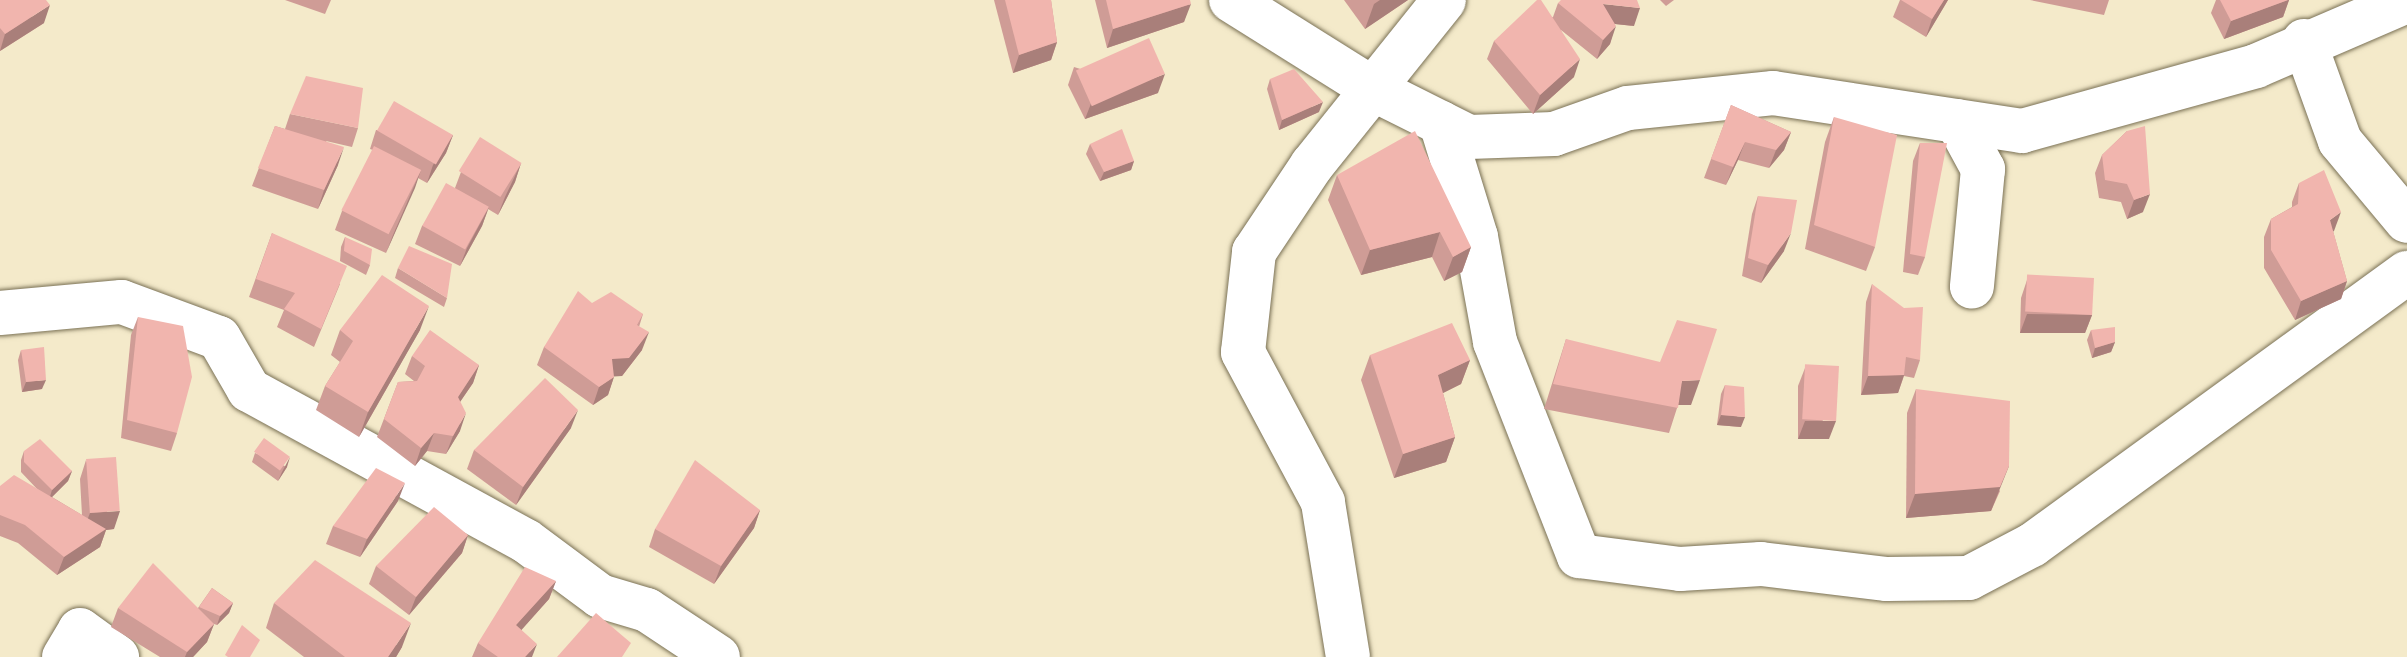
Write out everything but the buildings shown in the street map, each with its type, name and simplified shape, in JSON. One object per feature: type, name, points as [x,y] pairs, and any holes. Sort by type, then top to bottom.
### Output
[{"type":"street","points":[[1231,0],[1373,89],[1469,137],[1554,134],[1628,108],[1773,93],[2022,131],[2256,66],[2304,41],[2407,1]]},
{"type":"street","points":[[1348,657],[1323,502],[1243,352],[1254,252],[1373,89],[1444,0]]},
{"type":"street","points":[[2304,41],[2340,141],[2407,221]]},
{"type":"street","points":[[1957,121],[1983,169],[1972,286]]},
{"type":"street","points":[[1441,123],[1476,237],[1495,342],[1579,556],[1680,569],[1761,564],[1887,579],[1969,578],[2032,545],[2407,273]]},
{"type":"street","points":[[0,313],[122,302],[219,338],[249,390],[526,541],[600,596],[647,610],[718,657]]},
{"type":"street","points":[[64,657],[80,630],[117,657]]}]
